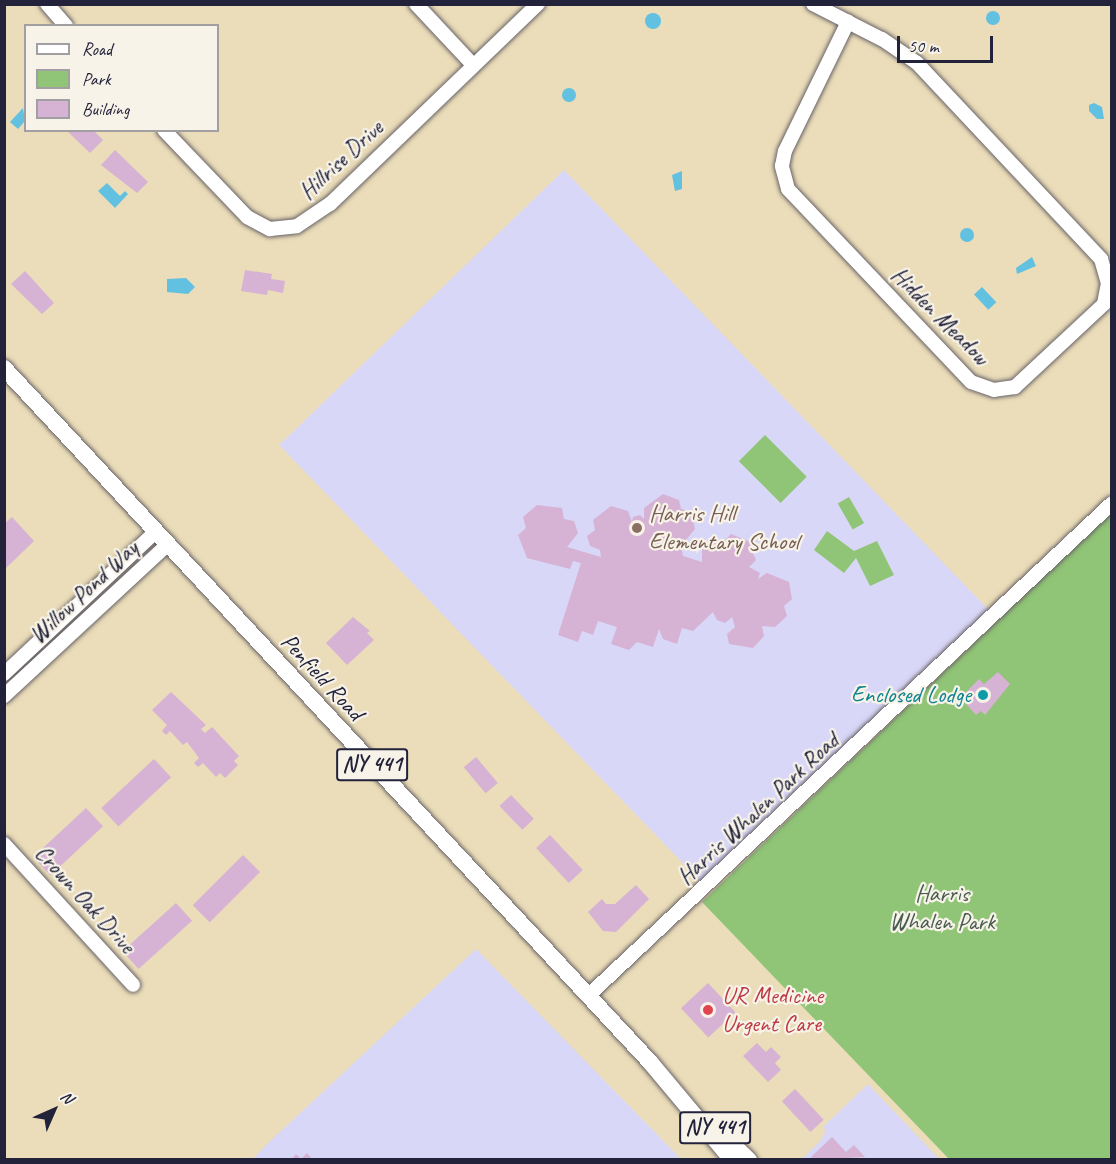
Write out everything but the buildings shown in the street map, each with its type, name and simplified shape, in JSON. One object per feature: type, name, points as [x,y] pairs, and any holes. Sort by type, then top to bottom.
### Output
[{"type":"main road","name":"Penfield Road","points":[[4,368],[680,1096],[732,1160]]},
{"type":"main road","name":"Penfield Road","points":[[680,1096],[749,1160]]},
{"type":"street","points":[[47,4],[64,24]]},
{"type":"street","points":[[416,4],[473,65]]},
{"type":"street","name":"Hillrise Drive","points":[[166,132],[247,217],[270,229],[297,226],[330,204],[538,4]]},
{"type":"street","name":"Hidden Meadow","points":[[813,4],[849,22],[892,44],[917,63],[1101,259],[1108,283],[1104,304],[1015,387],[994,390],[971,382],[788,189],[782,166],[785,151],[849,22]]},
{"type":"street","name":"Harris Whalen Park Road","points":[[588,996],[1112,503]]},
{"type":"street","name":"Willow Pond Way","points":[[4,674],[155,532]]},
{"type":"street","name":"Willow Pond Way","points":[[4,696],[167,545]]},
{"type":"street","name":"Crown Oak Drive","points":[[4,844],[133,985]]},
{"type":"shaded area","name":"Harris Hill Elementary School","points":[[564,170],[990,611],[705,886],[279,445]]},
{"type":"shaded area","points":[[476,949],[681,1159],[252,1160],[267,1144]]},
{"type":"shaded area","points":[[868,1084],[939,1159],[801,1160],[821,1140],[826,1130],[823,1127]]},
{"type":"green space","points":[[765,435],[807,477],[781,503],[739,461]]},
{"type":"green space","points":[[849,497],[864,523],[853,529],[838,503]]},
{"type":"green space","name":"Harris Whalen Park","points":[[1111,513],[1111,1159],[949,1159],[702,902]]},
{"type":"green space","points":[[827,531],[854,551],[877,541],[894,575],[870,586],[856,558],[844,573],[814,550]]},
{"type":"water","points":[[990,11],[996,11],[1000,18],[996,25],[990,25],[986,21],[986,15]]},
{"type":"water","points":[[650,13],[656,13],[661,21],[659,27],[650,29],[645,24],[645,18]]},
{"type":"water","points":[[569,88],[574,90],[576,95],[574,100],[569,102],[564,100],[562,95],[564,90]]},
{"type":"water","points":[[1094,103],[1102,107],[1104,119],[1097,119],[1089,111],[1089,105]]},
{"type":"water","points":[[23,108],[24,122],[18,129],[10,122]]},
{"type":"water","points":[[682,171],[682,189],[675,191],[672,175]]},
{"type":"water","points":[[107,183],[120,196],[125,191],[128,194],[115,208],[98,191]]},
{"type":"water","points":[[964,228],[970,228],[974,235],[970,242],[964,242],[960,238],[960,232]]},
{"type":"water","points":[[1032,257],[1036,266],[1017,274],[1016,268]]},
{"type":"water","points":[[186,278],[195,287],[188,294],[167,292],[167,279]]},
{"type":"water","points":[[982,287],[996,302],[988,310],[974,295]]},
{"type":"place","name":"Harris Hill Elementary School","points":[[637,528]]},
{"type":"place","name":"Enclosed Lodge","points":[[983,695]]},
{"type":"place","name":"UR Medicine Urgent Care","points":[[708,1010]]}]
